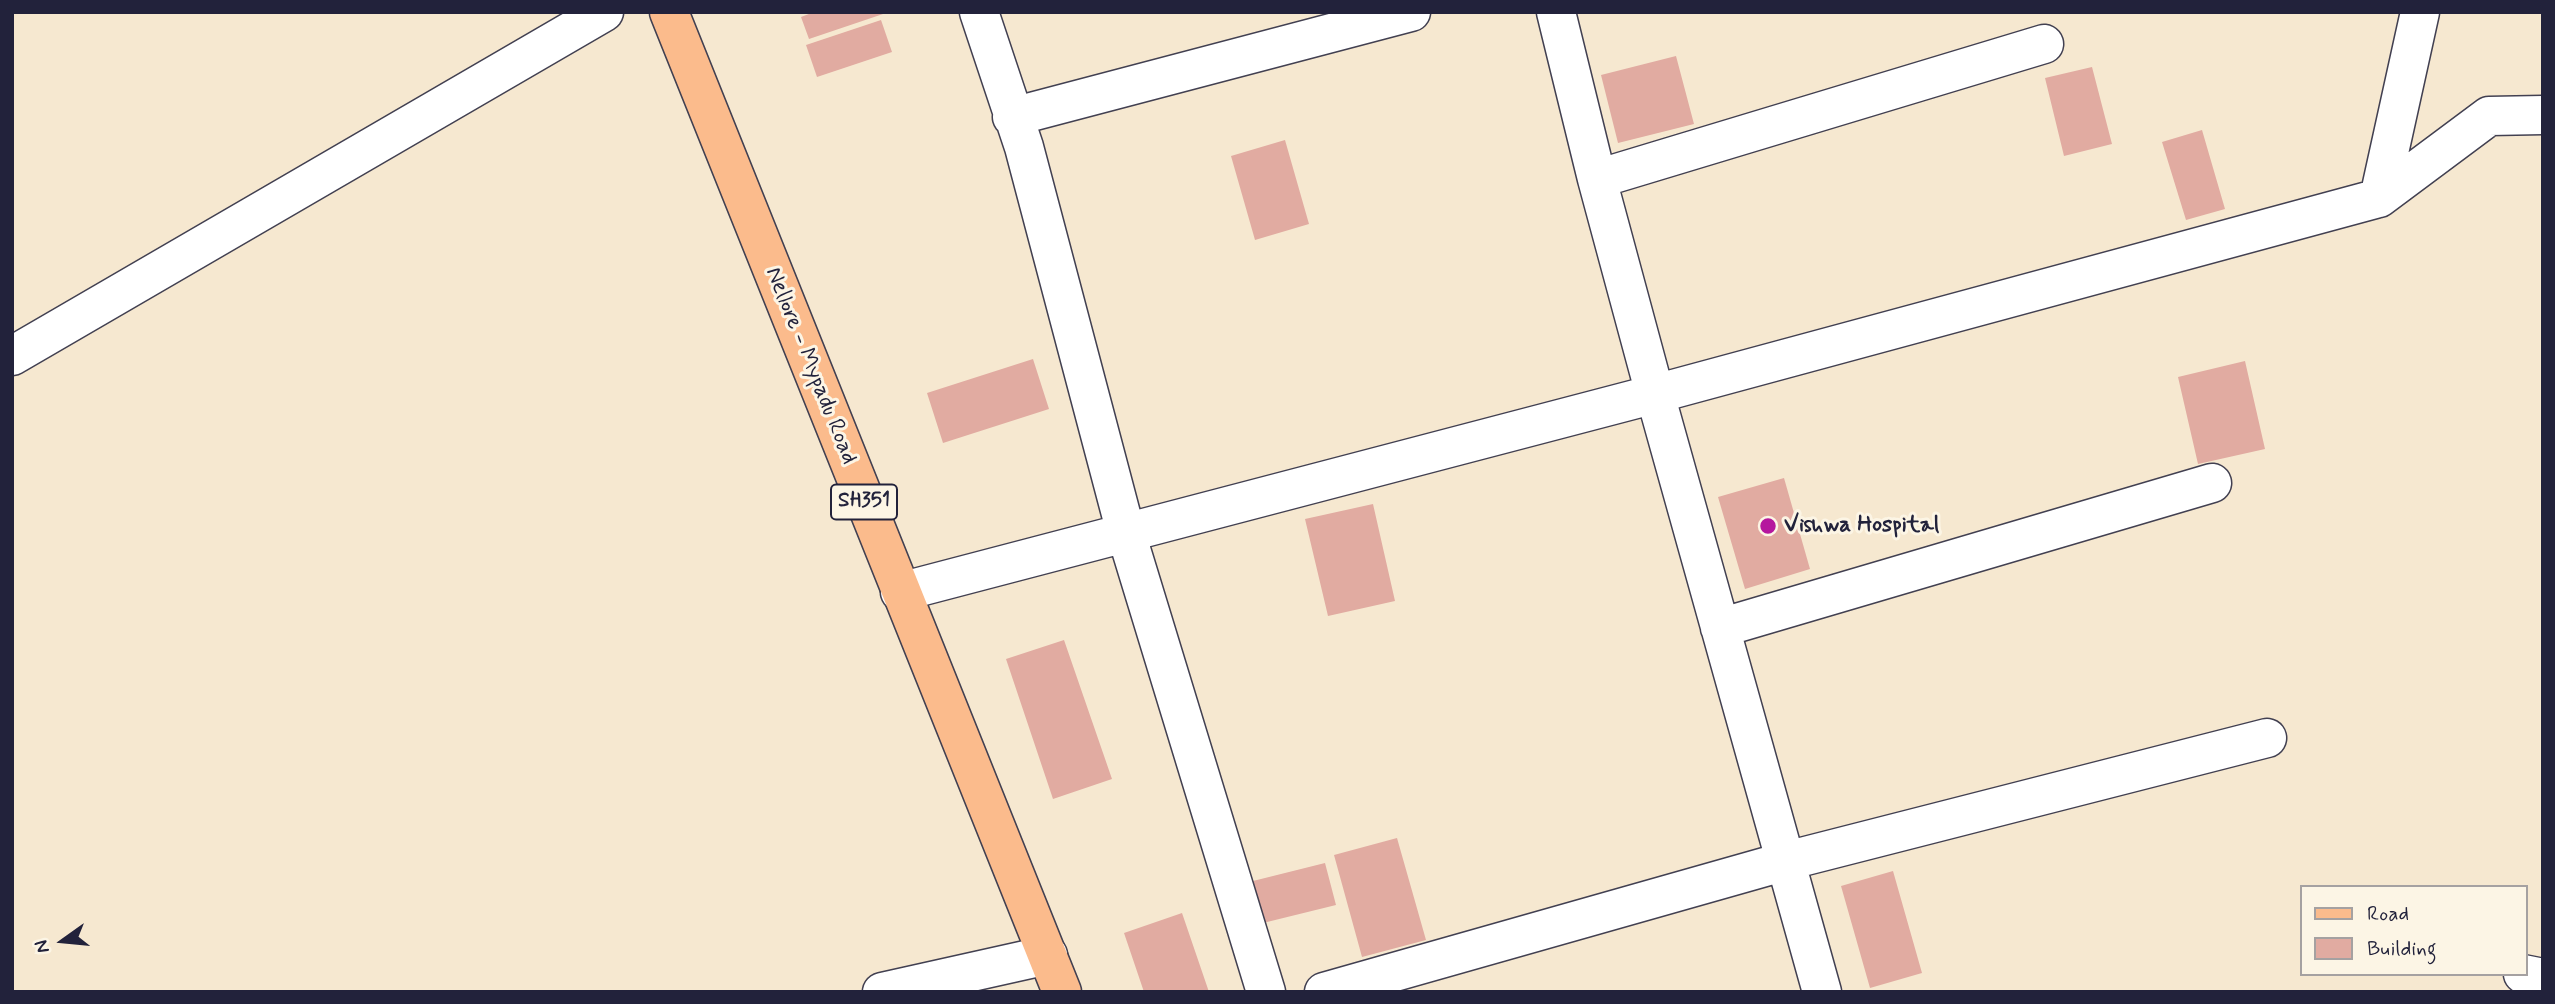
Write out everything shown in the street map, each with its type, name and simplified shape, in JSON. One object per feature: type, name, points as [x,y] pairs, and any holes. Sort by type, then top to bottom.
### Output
[{"type":"main road","name":"Nellore - Mypadu Road","points":[[669,12],[1062,992]]},
{"type":"street","points":[[12,356],[604,12]]},
{"type":"street","points":[[979,12],[1024,147],[1126,533],[1266,992]]},
{"type":"street","points":[[1012,117],[1411,12]]},
{"type":"street","points":[[1556,12],[1597,179],[1655,394],[1822,992]]},
{"type":"street","points":[[2379,198],[2420,12]]},
{"type":"street","points":[[1597,179],[2044,44]]},
{"type":"street","points":[[900,592],[1655,394],[2379,198],[2489,116],[2543,115]]},
{"type":"street","points":[[1720,628],[2212,483]]},
{"type":"street","points":[[1324,992],[1786,861],[2267,738]]},
{"type":"street","points":[[882,992],[1048,955]]},
{"type":"building","points":[[814,12],[886,13],[809,39],[801,17]]},
{"type":"building","points":[[881,20],[892,52],[817,77],[806,45]]},
{"type":"building","points":[[1676,56],[1694,124],[1618,143],[1601,75]]},
{"type":"building","points":[[2092,67],[2112,144],[2064,156],[2045,78]]},
{"type":"building","points":[[2202,130],[2225,209],[2186,220],[2162,142]]},
{"type":"building","points":[[1285,140],[1309,224],[1255,240],[1231,156]]},
{"type":"building","points":[[1033,359],[1049,409],[943,443],[927,393]]},
{"type":"building","points":[[2245,361],[2265,449],[2198,464],[2178,377]]},
{"type":"building","points":[[1784,478],[1810,569],[1745,589],[1718,497]]},
{"type":"building","points":[[1373,504],[1395,601],[1328,616],[1305,519]]},
{"type":"building","points":[[1064,640],[1112,779],[1053,799],[1006,659]]},
{"type":"building","points":[[1397,838],[1426,940],[1362,957],[1334,855]]},
{"type":"building","points":[[1325,863],[1336,905],[1263,923],[1253,881]]},
{"type":"building","points":[[1893,871],[1922,973],[1870,988],[1841,886]]},
{"type":"building","points":[[1182,913],[1209,992],[1144,992],[1124,933]]},
{"type":"place","name":"Vishwa Hospital","points":[[1768,526]]}]
